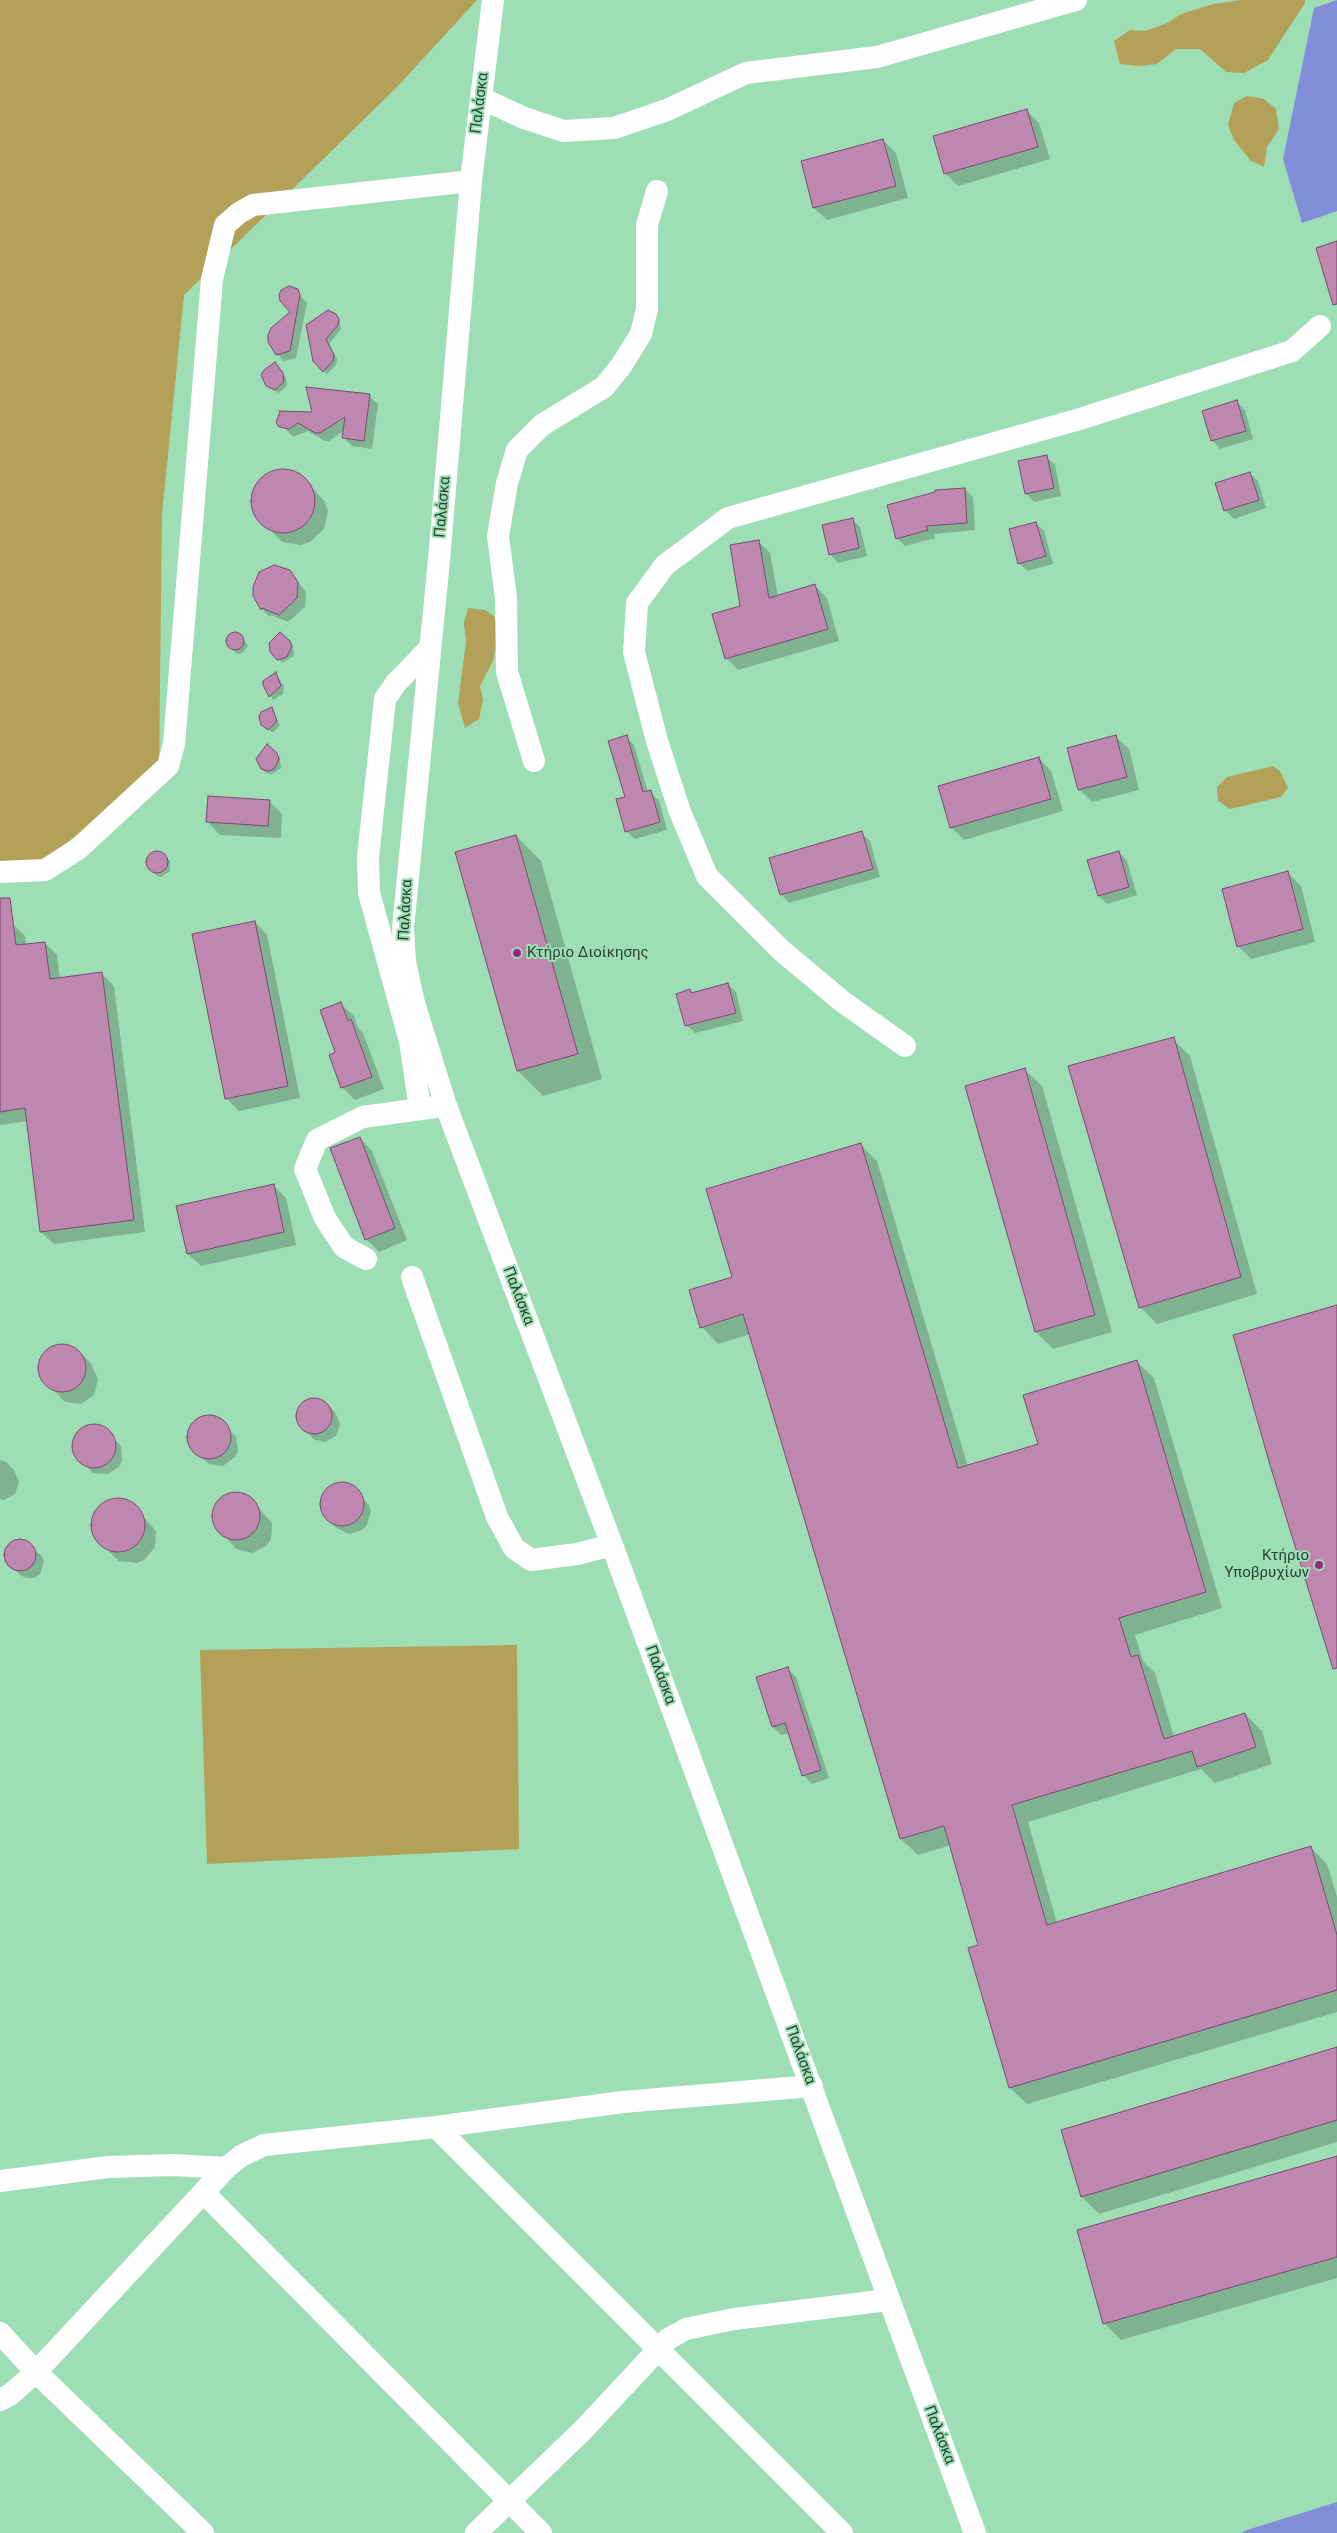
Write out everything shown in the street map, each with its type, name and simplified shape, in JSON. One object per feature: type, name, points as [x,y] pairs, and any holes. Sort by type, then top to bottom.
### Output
[{"type":"street","name":"Παλάσκα","points":[[493,0],[472,181],[403,928],[405,962],[414,1003],[446,1106],[612,1545],[975,2533]]},
{"type":"street","points":[[481,98],[524,118],[564,131],[614,128],[667,110],[746,73],[877,58],[1076,0]]},
{"type":"street","points":[[0,872],[45,870],[78,849],[168,766],[174,744],[212,278],[225,225],[239,213],[253,205],[472,181]]},
{"type":"street","points":[[534,761],[507,672],[506,598],[498,536],[507,483],[517,450],[542,425],[604,387],[621,366],[641,334],[647,309],[648,225],[657,191]]},
{"type":"street","points":[[905,1046],[843,1002],[782,950],[707,876],[680,812],[656,741],[634,652],[637,603],[665,565],[728,518],[1099,414],[1292,351],[1320,326]]},
{"type":"street","points":[[420,1109],[410,1041],[369,893],[368,857],[385,699],[396,683],[430,648]]},
{"type":"street","points":[[366,1259],[344,1248],[326,1218],[305,1169],[317,1140],[363,1117],[446,1106]]},
{"type":"street","points":[[412,1277],[497,1517],[514,1548],[531,1560],[576,1554],[612,1545]]},
{"type":"street","points":[[0,2400],[11,2394],[36,2372],[226,2168],[241,2156],[264,2145],[436,2127],[623,2102],[812,2086]]},
{"type":"street","points":[[436,2127],[842,2533]]},
{"type":"street","points":[[0,2181],[108,2167],[174,2165],[226,2168]]},
{"type":"street","points":[[204,2193],[540,2533]]},
{"type":"street","points":[[476,2533],[583,2430],[668,2339],[686,2329],[752,2317],[888,2300]]},
{"type":"street","points":[[0,2333],[36,2372],[203,2533]]},
{"type":"shaded area","points":[[0,0],[477,0],[397,87],[184,295],[162,514],[159,771],[47,858],[0,873]]},
{"type":"shaded area","points":[[1242,0],[1305,0],[1305,3],[1268,60],[1244,73],[1226,72],[1200,49],[1176,49],[1157,64],[1139,66],[1120,64],[1114,41],[1130,30],[1145,31],[1167,23],[1181,14],[1213,4]]},
{"type":"shaded area","points":[[1247,96],[1264,99],[1276,109],[1279,129],[1267,147],[1264,167],[1251,161],[1234,140],[1228,125],[1234,103]]},
{"type":"shaded area","points":[[468,608],[485,610],[495,617],[499,632],[493,661],[480,686],[483,699],[479,719],[465,728],[458,703],[466,642],[464,623]]},
{"type":"shaded area","points":[[1273,766],[1280,771],[1288,788],[1281,797],[1230,809],[1218,801],[1217,787],[1227,777]]},
{"type":"shaded area","points":[[517,1645],[519,1849],[207,1864],[200,1650]]},
{"type":"water","points":[[1337,0],[1337,211],[1302,223],[1283,159],[1314,8]]},
{"type":"water","points":[[1337,2502],[1337,2533],[1242,2533],[1244,2531]]},
{"type":"building","points":[[1027,109],[1038,147],[944,174],[933,136]]},
{"type":"building","points":[[883,139],[896,186],[813,208],[801,161]]},
{"type":"building","points":[[1337,241],[1337,304],[1333,305],[1316,248]]},
{"type":"building","points":[[289,286],[298,289],[300,295],[290,351],[276,355],[268,342],[268,335],[271,328],[290,312],[280,301],[279,295],[281,290]]},
{"type":"building","points":[[328,310],[336,314],[339,319],[338,325],[326,339],[334,355],[333,361],[323,372],[313,361],[306,325]]},
{"type":"building","points":[[275,362],[283,373],[284,382],[275,390],[266,386],[261,375],[264,370]]},
{"type":"building","points":[[306,387],[370,394],[364,441],[342,438],[345,417],[320,433],[315,433],[298,423],[289,429],[279,427],[276,422],[279,411],[312,412]]},
{"type":"building","points":[[1237,400],[1246,431],[1211,441],[1202,411]]},
{"type":"building","points":[[1047,455],[1054,488],[1025,494],[1018,461]]},
{"type":"building","points":[[283,469],[295,471],[306,478],[313,489],[315,501],[313,513],[306,524],[295,531],[283,533],[271,531],[260,524],[253,513],[251,501],[253,489],[260,478],[271,471]]},
{"type":"building","points":[[1250,472],[1259,500],[1224,511],[1215,483]]},
{"type":"building","points":[[965,488],[967,523],[926,526],[928,530],[896,539],[887,505],[935,492],[935,490]]},
{"type":"building","points":[[853,518],[859,548],[829,555],[822,525]]},
{"type":"building","points":[[1036,522],[1046,556],[1018,564],[1009,529]]},
{"type":"building","points":[[759,540],[769,598],[815,584],[828,629],[725,659],[712,614],[740,606],[730,545]]},
{"type":"building","points":[[274,565],[290,570],[298,582],[297,598],[279,615],[262,608],[261,610],[253,596],[253,587],[259,572]]},
{"type":"building","points":[[231,632],[239,632],[244,637],[242,648],[231,650],[226,645],[226,637]]},
{"type":"building","points":[[280,632],[290,641],[292,646],[287,657],[277,660],[270,652],[269,643]]},
{"type":"building","points":[[276,672],[281,686],[269,697],[263,681]]},
{"type":"building","points":[[272,707],[277,721],[268,730],[261,725],[259,716],[261,712]]},
{"type":"building","points":[[627,735],[643,792],[651,790],[660,822],[625,832],[616,799],[625,797],[608,741]]},
{"type":"building","points":[[1116,735],[1127,777],[1078,790],[1067,748]]},
{"type":"building","points":[[267,744],[277,753],[279,759],[274,769],[268,771],[261,769],[256,759]]},
{"type":"building","points":[[1039,757],[1051,799],[950,828],[938,786]]},
{"type":"building","points":[[208,796],[270,800],[268,826],[206,822]]},
{"type":"building","points":[[862,831],[873,869],[780,895],[769,858]]},
{"type":"building","name":"Κτήριο Διοίκησης","points":[[516,835],[578,1054],[517,1071],[455,852]]},
{"type":"building","points":[[157,851],[165,854],[168,862],[165,870],[157,873],[149,870],[146,862],[149,854]]},
{"type":"building","points":[[1119,851],[1129,887],[1098,896],[1087,860]]},
{"type":"building","points":[[1288,871],[1303,929],[1237,947],[1222,889]]},
{"type":"building","points":[[0,898],[10,898],[16,945],[45,942],[50,979],[102,972],[134,1220],[40,1232],[25,1108],[0,1112]]},
{"type":"building","points":[[255,921],[288,1086],[225,1099],[192,934]]},
{"type":"building","points":[[728,983],[736,1013],[685,1026],[676,994],[690,989],[691,993]]},
{"type":"building","points":[[341,1002],[348,1021],[351,1019],[372,1077],[341,1088],[329,1055],[335,1052],[320,1010]]},
{"type":"building","points":[[1174,1037],[1241,1277],[1139,1308],[1068,1066]]},
{"type":"building","points":[[1025,1068],[1095,1315],[1035,1332],[965,1086]]},
{"type":"building","points":[[360,1137],[395,1228],[365,1240],[330,1148]]},
{"type":"building","points":[[861,1143],[958,1468],[1038,1444],[1023,1395],[1137,1360],[1206,1592],[1119,1618],[1131,1657],[1138,1655],[1164,1739],[1245,1713],[1256,1747],[1197,1767],[1192,1751],[1012,1805],[1047,1925],[1311,1846],[1337,1935],[1337,1990],[1009,2088],[968,1948],[978,1945],[944,1826],[900,1839],[743,1314],[700,1328],[689,1290],[732,1277],[706,1189]]},
{"type":"building","points":[[274,1184],[284,1232],[187,1254],[176,1206]]},
{"type":"building","points":[[1337,1305],[1337,1668],[1333,1669],[1270,1465],[1233,1335]]},
{"type":"building","points":[[57,1344],[67,1344],[79,1351],[86,1363],[86,1373],[79,1385],[67,1392],[57,1392],[49,1388],[42,1381],[38,1373],[38,1363],[42,1355],[49,1348]]},
{"type":"building","points":[[314,1398],[321,1399],[327,1403],[331,1409],[331,1423],[327,1429],[321,1433],[314,1434],[307,1433],[301,1429],[297,1423],[296,1416],[297,1409],[301,1403],[307,1399]]},
{"type":"building","points":[[209,1415],[221,1419],[227,1425],[231,1437],[227,1449],[221,1455],[209,1459],[197,1455],[191,1449],[187,1437],[191,1425],[197,1419]]},
{"type":"building","points":[[94,1424],[106,1428],[112,1434],[116,1446],[112,1458],[106,1464],[94,1468],[82,1464],[76,1458],[72,1446],[76,1434],[82,1428]]},
{"type":"building","points":[[342,1482],[354,1486],[360,1492],[364,1504],[360,1516],[354,1522],[342,1526],[330,1522],[324,1516],[320,1504],[324,1492],[330,1486]]},
{"type":"building","points":[[231,1492],[241,1492],[250,1496],[256,1502],[260,1516],[256,1530],[250,1536],[241,1540],[231,1540],[222,1536],[216,1530],[212,1521],[212,1511],[216,1502],[222,1496]]},
{"type":"building","points":[[118,1498],[137,1506],[145,1525],[137,1544],[118,1552],[99,1544],[91,1525],[99,1506]]},
{"type":"building","points":[[20,1539],[31,1544],[36,1555],[31,1566],[20,1571],[9,1566],[4,1555],[9,1544]]},
{"type":"building","points":[[788,1667],[821,1770],[802,1776],[785,1723],[772,1727],[756,1677]]},
{"type":"building","points":[[1337,2047],[1337,2120],[1081,2197],[1061,2130]]},
{"type":"building","points":[[1337,2156],[1337,2257],[1103,2324],[1077,2230]]},
{"type":"place","name":"Κτήριο Διοίκησης","points":[[517,953]]},
{"type":"place","name":"Κτήριο Υποβρυχίων","points":[[1319,1565]]}]
